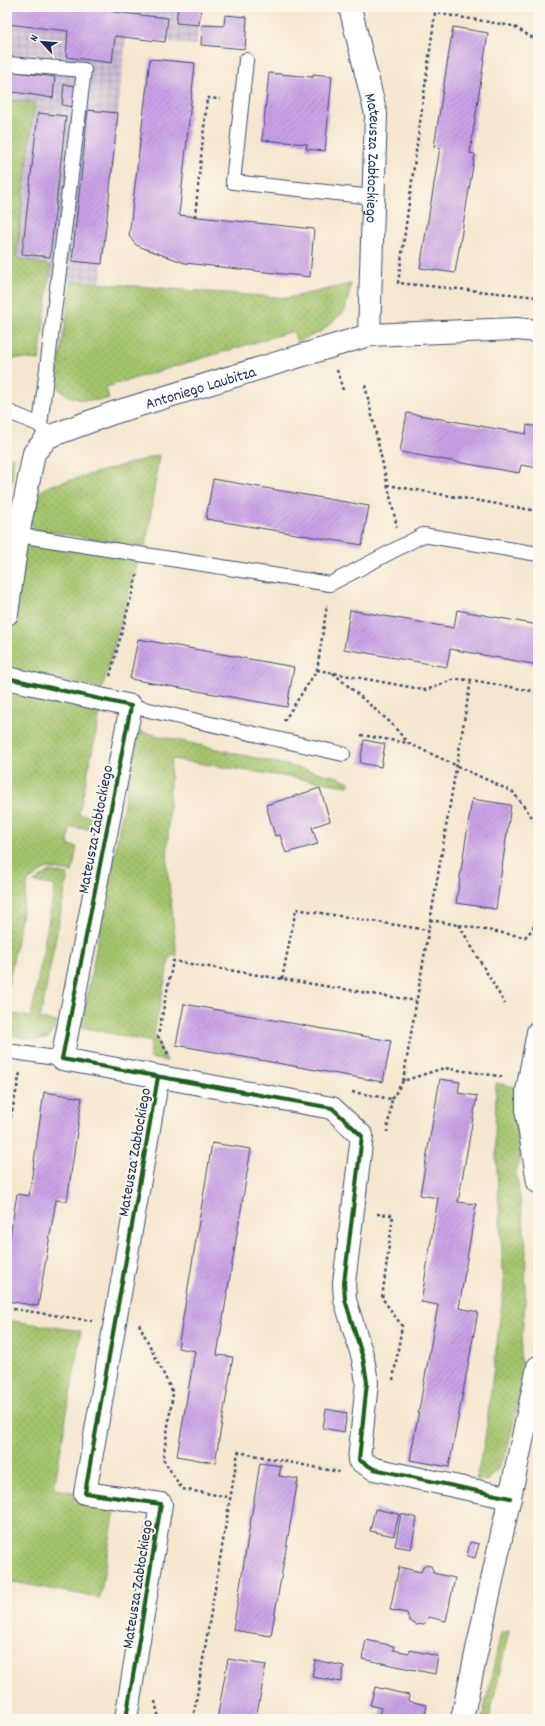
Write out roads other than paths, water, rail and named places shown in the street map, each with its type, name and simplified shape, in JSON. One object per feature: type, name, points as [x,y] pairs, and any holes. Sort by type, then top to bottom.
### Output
[{"type":"street","name":"Mateusza Zabłockiego","points":[[350,7],[376,114],[369,335]]},
{"type":"street","name":"Antoniego Laubitza","points":[[7,614],[18,535],[34,453],[44,431],[113,412],[369,335],[516,329],[538,331]]},
{"type":"street","points":[[7,678],[131,706]]},
{"type":"street","name":"Mateusza Zabłockiego","points":[[126,1719],[161,1504],[85,1493],[158,1077],[62,1059],[131,706]]},
{"type":"street","points":[[538,1032],[527,1090],[527,1114],[538,1182]]},
{"type":"street","points":[[158,1077],[332,1108],[362,1136],[344,1283],[345,1300],[364,1358],[367,1382],[359,1460],[374,1469],[510,1498]]},
{"type":"street","points":[[462,1719],[538,1367]]},
{"type":"lane","points":[[246,60],[233,182],[373,197]]},
{"type":"lane","points":[[7,64],[84,70],[44,431],[7,411]]},
{"type":"lane","points":[[18,535],[330,584],[423,535],[538,554]]},
{"type":"lane","points":[[131,706],[343,754]]},
{"type":"lane","name":"Mateusza Zabłockiego","points":[[7,1051],[62,1059]]}]
